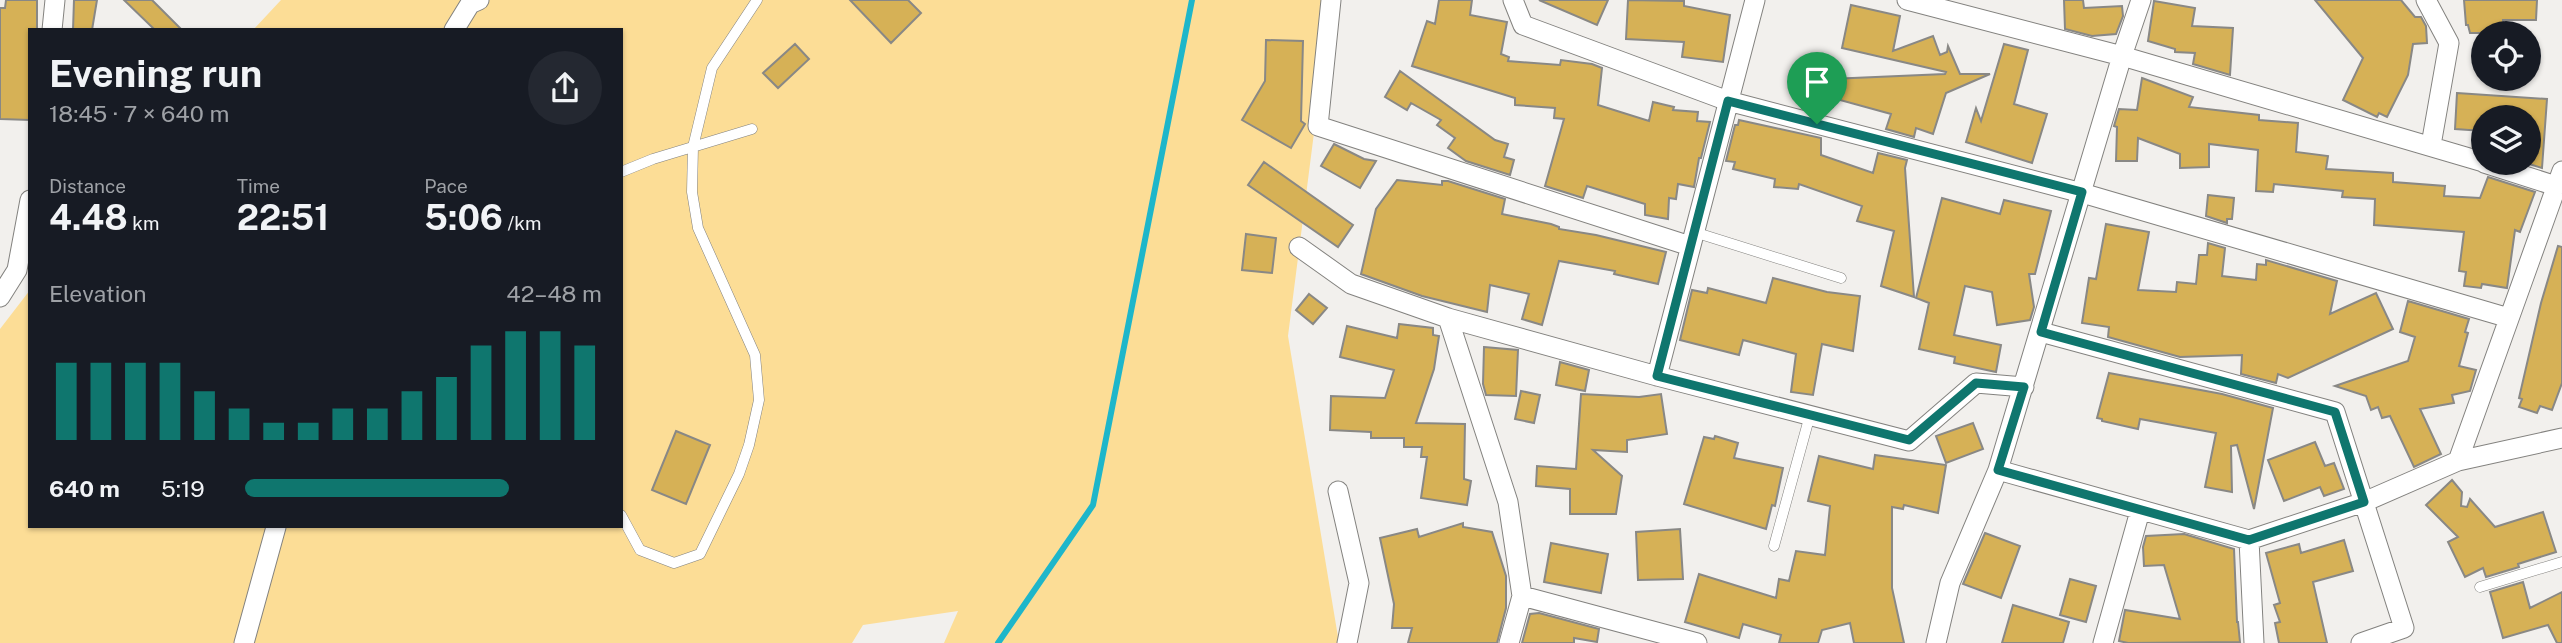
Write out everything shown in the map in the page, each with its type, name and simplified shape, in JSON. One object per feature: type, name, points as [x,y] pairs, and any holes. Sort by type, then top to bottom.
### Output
[{"type":"street","points":[[52,28],[55,0]]},
{"type":"street","points":[[455,28],[470,4],[479,0]]},
{"type":"street","points":[[1331,0],[1318,126],[1692,239]]},
{"type":"street","points":[[1513,0],[1523,25],[1728,101],[2082,192],[2509,318]]},
{"type":"street","points":[[1657,376],[1755,0]]},
{"type":"street","points":[[1907,0],[2122,56],[2471,159]]},
{"type":"street","points":[[1936,643],[1950,583],[1998,470],[2141,0]]},
{"type":"street","points":[[2426,0],[2449,43],[2431,145]]},
{"type":"street","points":[[2458,461],[2559,179],[2540,175]]},
{"type":"street","points":[[0,297],[28,206]]},
{"type":"street","points":[[1299,247],[1351,284],[1448,318],[1657,376],[1909,440],[1976,383],[2024,387]]},
{"type":"street","points":[[1448,318],[1508,502],[1522,596],[1509,643]]},
{"type":"street","points":[[2041,332],[2335,412],[2403,628],[2361,643]]},
{"type":"street","points":[[1998,470],[2249,540],[2364,502],[2458,461],[2562,438]]},
{"type":"street","points":[[1338,491],[1359,583],[1347,643]]},
{"type":"street","points":[[2103,643],[2140,511]]},
{"type":"street","points":[[244,643],[276,528]]},
{"type":"street","points":[[2249,540],[2254,643]]},
{"type":"street","points":[[1522,596],[1673,640],[1697,643]]},
{"type":"lane","points":[[623,519],[640,550],[674,563],[700,554],[749,445],[759,400],[755,355],[698,228],[692,192],[693,147],[712,68],[757,0]]},
{"type":"lane","points":[[623,171],[653,159],[752,129]]},
{"type":"lane","points":[[1692,239],[1841,278]]},
{"type":"lane","points":[[1774,545],[1810,415]]},
{"type":"lane","points":[[2480,587],[2562,562]]},
{"type":"shaded area","points":[[281,0],[1331,0],[1288,336],[1339,643],[944,643],[958,611],[863,625],[852,643],[0,643],[0,329],[28,293],[28,528],[623,528],[623,28],[255,28]]},
{"type":"building","points":[[6,0],[37,0],[37,28],[28,28],[28,120],[0,119],[0,8],[5,8]]},
{"type":"building","points":[[74,0],[97,0],[92,28],[73,28]]},
{"type":"building","points":[[124,0],[152,0],[180,28],[153,28]]},
{"type":"building","points":[[850,0],[908,0],[921,13],[891,43]]},
{"type":"building","points":[[1439,0],[1472,0],[1470,15],[1507,22],[1501,54],[1509,57],[1508,61],[1560,65],[1561,60],[1602,68],[1598,105],[1649,121],[1653,102],[1674,107],[1673,110],[1698,112],[1697,121],[1710,122],[1694,187],[1678,184],[1676,199],[1669,198],[1668,219],[1645,215],[1645,204],[1587,186],[1583,198],[1545,186],[1564,119],[1554,118],[1555,108],[1515,105],[1515,98],[1412,66],[1427,21],[1435,24]]},
{"type":"building","points":[[1539,0],[1608,0],[1597,25]]},
{"type":"building","points":[[1628,0],[1684,1],[1684,6],[1730,15],[1723,62],[1682,57],[1684,42],[1626,39]]},
{"type":"building","points":[[2064,0],[2083,0],[2084,8],[2122,6],[2123,16],[2116,34],[2092,36],[2065,29]]},
{"type":"building","points":[[2315,0],[2401,0],[2415,17],[2421,17],[2426,26],[2427,43],[2413,44],[2408,75],[2387,117],[2379,113],[2377,117],[2343,100],[2363,58]]},
{"type":"building","points":[[2464,0],[2537,0],[2536,20],[2471,21],[2471,33],[2466,25]]},
{"type":"building","points":[[2154,1],[2195,8],[2192,26],[2233,28],[2230,75],[2193,64],[2195,53],[2175,52],[2175,49],[2148,41]]},
{"type":"building","points":[[1851,5],[1900,16],[1893,51],[1933,36],[1940,55],[1947,52],[1948,46],[1960,74],[1990,74],[1946,93],[1933,134],[1916,128],[1914,137],[1886,129],[1891,114],[1833,98],[1833,107],[1821,108],[1821,113],[1802,108],[1802,93],[1808,93],[1807,80],[1946,72],[1842,48]]},
{"type":"building","points":[[1266,40],[1303,41],[1301,121],[1305,124],[1291,148],[1242,120],[1265,81]]},
{"type":"building","points":[[795,44],[809,59],[778,88],[763,73]]},
{"type":"building","points":[[2004,44],[2028,50],[2014,104],[2047,114],[2032,163],[1966,142],[1976,108],[1981,121]]},
{"type":"building","points":[[1400,71],[1495,140],[1508,144],[1504,157],[1514,160],[1510,175],[1466,161],[1448,148],[1455,138],[1437,125],[1441,120],[1411,103],[1407,110],[1385,97]]},
{"type":"building","points":[[2142,78],[2193,97],[2189,107],[2259,115],[2259,120],[2298,123],[2296,152],[2328,156],[2326,169],[2393,173],[2393,182],[2445,186],[2444,196],[2480,198],[2488,177],[2535,192],[2520,232],[2515,230],[2507,288],[2482,284],[2481,288],[2464,286],[2466,272],[2459,271],[2464,232],[2374,225],[2375,199],[2342,197],[2343,191],[2274,184],[2273,192],[2256,191],[2258,150],[2209,144],[2209,167],[2180,168],[2180,154],[2138,138],[2137,161],[2116,161],[2117,127],[2114,126],[2119,109],[2137,110]]},
{"type":"building","points":[[2457,93],[2547,99],[2542,168],[2541,105],[2471,105],[2471,130],[2455,129]]},
{"type":"building","points":[[1739,120],[1821,138],[1821,155],[1873,173],[1878,153],[1907,160],[1905,168],[1914,297],[1881,286],[1894,231],[1857,221],[1862,206],[1799,184],[1798,189],[1774,187],[1775,179],[1733,169],[1735,162],[1726,161],[1735,125],[1738,125]]},
{"type":"building","points":[[1334,144],[1364,159],[1376,161],[1360,188],[1321,166]]},
{"type":"building","points":[[1264,162],[1353,225],[1338,247],[1248,185]]},
{"type":"building","points":[[1397,180],[1442,185],[1442,181],[1448,181],[1505,199],[1502,214],[1666,252],[1658,284],[1614,274],[1615,271],[1559,261],[1542,325],[1522,319],[1529,294],[1490,285],[1487,312],[1422,296],[1361,274],[1376,209]]},
{"type":"building","points":[[2208,195],[2234,198],[2232,219],[2227,219],[2227,223],[2206,216]]},
{"type":"building","points":[[1942,198],[2000,214],[2004,200],[2051,211],[2035,274],[2029,274],[2034,307],[2030,320],[1997,325],[1992,292],[1965,286],[1954,335],[2001,345],[1996,372],[1954,363],[1955,357],[1919,349],[1929,303],[1916,298]]},
{"type":"building","points":[[2106,224],[2149,232],[2138,290],[2176,292],[2177,282],[2196,284],[2199,255],[2207,255],[2208,243],[2225,248],[2222,276],[2256,280],[2257,264],[2266,265],[2266,260],[2337,281],[2330,314],[2376,293],[2393,329],[2288,378],[2278,374],[2276,383],[2241,374],[2242,355],[2180,357],[2108,337],[2109,327],[2082,323],[2089,278],[2096,279]]},
{"type":"building","points":[[1246,234],[1276,238],[1272,273],[1242,270]]},
{"type":"building","points":[[2558,246],[2562,247],[2562,383],[2552,410],[2540,406],[2537,413],[2519,407],[2522,399],[2519,398],[2541,303]]},
{"type":"building","points":[[1773,278],[1827,292],[1860,296],[1853,351],[1822,344],[1813,395],[1791,392],[1796,354],[1743,340],[1739,355],[1680,340],[1692,290],[1707,293],[1708,288],[1766,303]]},
{"type":"building","points":[[1309,294],[1327,308],[1313,324],[1296,310]]},
{"type":"building","points":[[2408,301],[2469,319],[2459,366],[2476,370],[2470,391],[2452,395],[2454,403],[2420,409],[2441,454],[2414,467],[2390,416],[2382,418],[2378,407],[2371,410],[2366,396],[2335,386],[2408,361],[2415,337],[2400,332]]},
{"type":"building","points":[[1399,324],[1433,328],[1433,335],[1439,336],[1434,369],[1416,423],[1465,424],[1464,479],[1471,481],[1467,505],[1421,498],[1427,457],[1421,457],[1422,447],[1404,447],[1404,438],[1371,438],[1371,432],[1330,430],[1331,396],[1385,398],[1394,370],[1340,357],[1347,326],[1397,338]]},
{"type":"building","points":[[1484,347],[1518,350],[1516,396],[1486,395],[1483,384]]},
{"type":"building","points":[[1560,362],[1589,370],[1585,391],[1556,385]]},
{"type":"building","points":[[2109,373],[2222,394],[2273,408],[2254,509],[2237,445],[2231,446],[2232,492],[2205,487],[2216,433],[2140,419],[2138,429],[2097,418]]},
{"type":"building","points":[[1521,391],[1540,395],[1534,423],[1515,419]]},
{"type":"building","points":[[1581,394],[1639,397],[1661,394],[1667,434],[1627,440],[1627,452],[1593,450],[1622,476],[1616,514],[1570,514],[1570,489],[1536,486],[1537,466],[1576,469]]},
{"type":"building","points":[[1973,423],[1983,449],[1946,463],[1936,436]]},
{"type":"building","points":[[676,431],[710,445],[686,504],[652,490]]},
{"type":"building","points":[[1715,436],[1738,443],[1734,458],[1783,468],[1775,506],[1772,505],[1766,529],[1684,504],[1704,437],[1714,439]]},
{"type":"building","points":[[2315,442],[2325,466],[2334,463],[2344,489],[2324,496],[2320,487],[2284,501],[2268,460]]},
{"type":"building","points":[[1875,455],[1946,465],[1938,513],[1904,505],[1903,509],[1892,507],[1892,588],[1904,643],[1854,643],[1850,623],[1822,630],[1818,643],[1779,643],[1781,635],[1743,624],[1739,638],[1685,622],[1699,574],[1776,598],[1779,579],[1789,581],[1796,551],[1825,555],[1830,506],[1808,501],[1819,456],[1873,469]]},
{"type":"building","points":[[2452,480],[2462,492],[2461,506],[2467,507],[2470,499],[2495,527],[2543,512],[2556,552],[2486,577],[2483,568],[2465,577],[2448,542],[2458,537],[2426,505]]},
{"type":"building","points":[[1463,523],[1463,527],[1492,532],[1506,576],[1506,608],[1497,643],[1408,643],[1412,628],[1392,628],[1394,604],[1380,538],[1417,529],[1419,537]]},
{"type":"building","points":[[1680,529],[1683,579],[1638,580],[1636,532]]},
{"type":"building","points":[[1985,533],[2020,546],[2001,598],[1963,584]]},
{"type":"building","points":[[2184,534],[2234,549],[2240,642],[2119,641],[2125,610],[2180,619],[2164,565],[2144,566],[2143,547],[2146,536]]},
{"type":"building","points":[[2344,540],[2353,571],[2313,582],[2327,643],[2279,643],[2275,623],[2280,622],[2274,605],[2280,603],[2266,553],[2299,544],[2301,553]]},
{"type":"building","points":[[1551,543],[1608,554],[1601,593],[1544,582]]},
{"type":"building","points":[[2070,579],[2096,586],[2086,622],[2060,615]]},
{"type":"building","points":[[2523,582],[2530,608],[2562,592],[2562,643],[2557,643],[2548,625],[2503,638],[2490,592]]},
{"type":"building","points":[[2013,605],[2069,622],[2063,643],[2002,643]]},
{"type":"building","points":[[1539,613],[1599,629],[1597,642],[1574,638],[1574,643],[1522,643],[1530,614]]},
{"type":"waterway","points":[[998,643],[1093,505],[1192,0]]},
{"type":"route","points":[[1728,101],[1817,124],[2082,192],[2041,332],[2335,412],[2364,502],[2249,540],[1998,470],[2024,387],[1976,383],[1909,440],[1657,376],[1728,101]]}]
